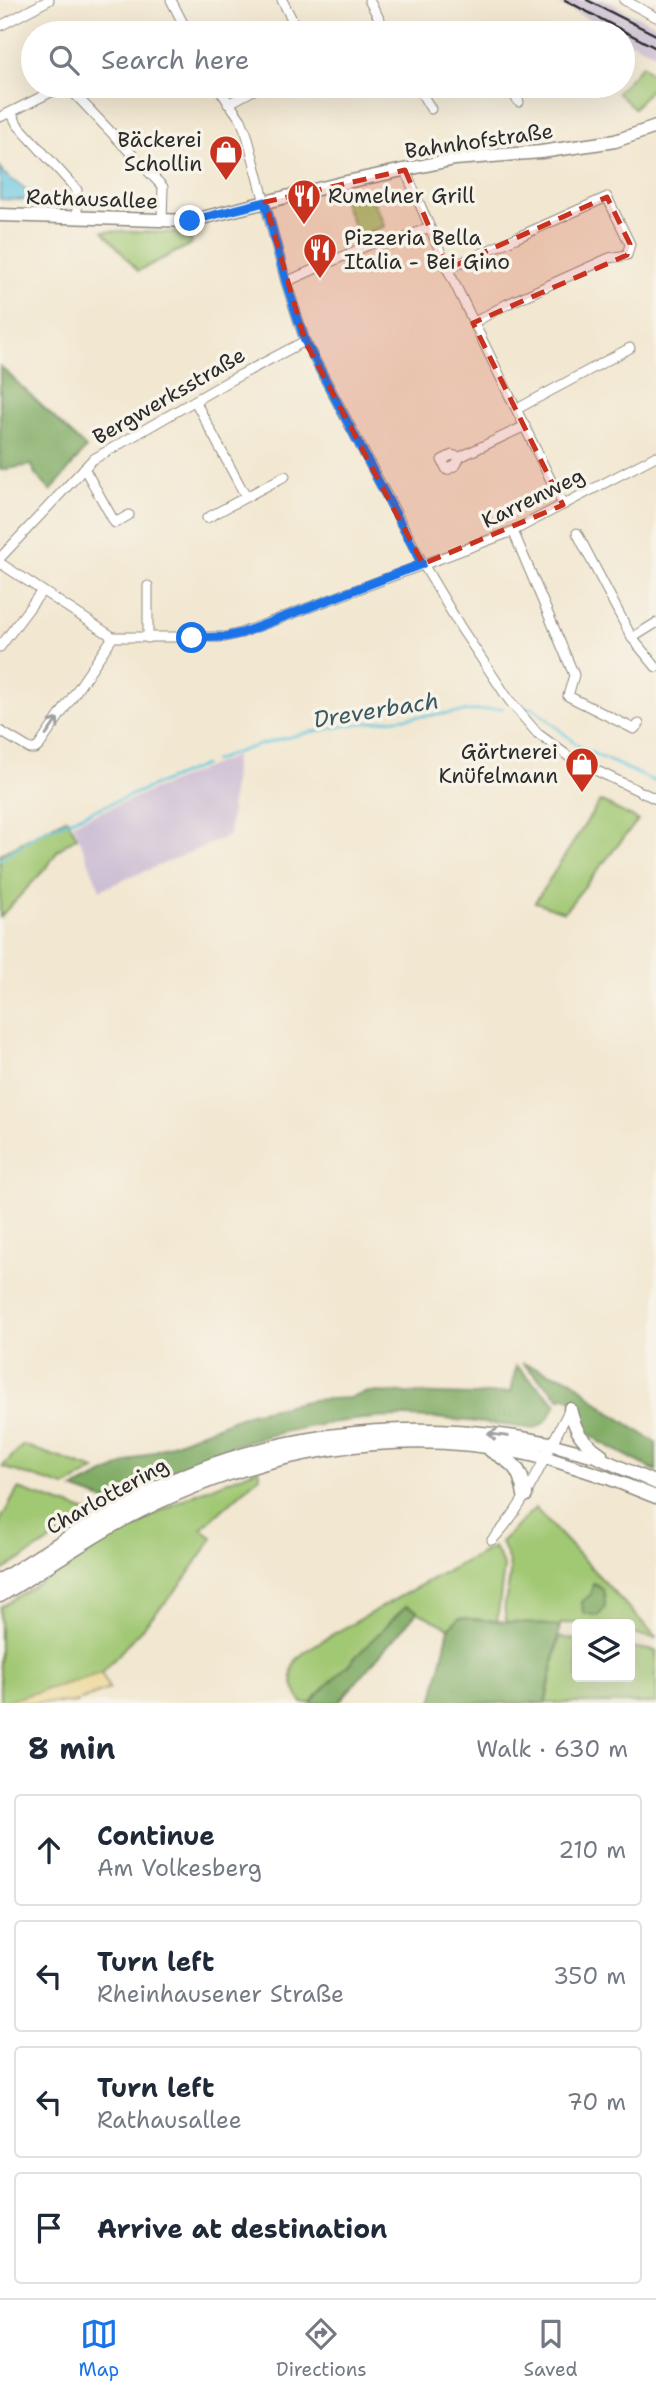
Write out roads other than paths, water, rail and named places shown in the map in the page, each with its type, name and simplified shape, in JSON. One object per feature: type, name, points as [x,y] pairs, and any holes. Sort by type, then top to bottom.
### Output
[{"type":"highway","name":"Charlottering","points":[[0,1581],[123,1506],[211,1467],[281,1445],[341,1435],[412,1429],[496,1434],[547,1450]]},
{"type":"highway","name":"Charlottering","points":[[0,1595],[125,1518],[205,1480],[287,1456],[340,1446],[421,1442],[547,1450]]},
{"type":"highway","points":[[484,1446],[517,1468],[525,1495]]},
{"type":"main road","name":"Bahnhofstraße","points":[[265,202],[456,159],[541,152],[615,141],[656,127]]},
{"type":"main road","name":"Rathausallee","points":[[0,215],[205,219],[265,202]]},
{"type":"main road","points":[[570,1409],[578,1433],[586,1443],[616,1465]]},
{"type":"main road","points":[[547,1450],[595,1456],[656,1483]]},
{"type":"main road","points":[[547,1450],[656,1497]]},
{"type":"street","points":[[0,26],[48,0]]},
{"type":"street","points":[[171,0],[182,21]]},
{"type":"street","points":[[282,0],[293,21]]},
{"type":"street","points":[[369,0],[380,21]]},
{"type":"street","points":[[624,0],[656,17]]},
{"type":"street","points":[[0,117],[39,98]]},
{"type":"street","points":[[78,98],[163,187],[162,220]]},
{"type":"street","points":[[224,98],[241,120],[247,135],[286,282],[305,341],[422,564],[527,725],[552,746],[596,771],[656,799]]},
{"type":"street","points":[[228,104],[239,98]]},
{"type":"street","points":[[424,98],[431,109]]},
{"type":"street","points":[[516,98],[519,102]]},
{"type":"street","points":[[11,112],[17,124],[77,190],[77,218]]},
{"type":"street","points":[[405,170],[447,269],[563,505]]},
{"type":"street","points":[[447,269],[607,197],[630,244],[627,255],[609,258],[507,304],[473,323]]},
{"type":"street","points":[[286,282],[375,242],[393,244],[429,227]]},
{"type":"street","name":"Bergwerksstraße","points":[[129,515],[115,523],[84,468],[107,450],[305,341]]},
{"type":"street","points":[[517,410],[630,348]]},
{"type":"street","points":[[195,401],[246,497]]},
{"type":"street","points":[[460,457],[525,425]]},
{"type":"street","name":"Karrenweg","points":[[113,637],[209,638],[242,633],[513,531],[656,456]]},
{"type":"street","points":[[0,731],[30,749],[39,746],[113,637],[0,560],[84,468]]},
{"type":"street","points":[[207,519],[285,476]]},
{"type":"street","points":[[513,531],[574,675],[568,696],[634,729],[639,724]]},
{"type":"street","points":[[577,533],[632,638],[656,667]]},
{"type":"street","points":[[148,586],[148,638]]},
{"type":"street","points":[[0,647],[42,591]]},
{"type":"street","points":[[632,638],[656,623]]},
{"type":"street","points":[[492,1540],[519,1508],[570,1409]]},
{"type":"water","points":[[0,166],[3,173],[29,192],[26,200],[0,199]]},
{"type":"waterway","name":"Dreverbach","points":[[525,707],[535,709],[581,748],[656,782]]},
{"type":"waterway","name":"Dreverbach","points":[[214,761],[249,748],[320,730],[393,719],[503,708]]},
{"type":"waterway","name":"Dreverbach","points":[[0,859],[39,833],[204,765]]},
{"type":"railway","points":[[565,0],[605,21]]},
{"type":"railway","points":[[587,0],[628,21]]},
{"type":"railway","points":[[635,24],[656,35]]},
{"type":"railway","points":[[635,37],[656,48]]},
{"type":"place","name":"Bäckerei Schollin","points":[[226,182]]},
{"type":"place","name":"Rumelner Grill","points":[[304,226]]},
{"type":"place","name":"Pizzeria Bella Italia - Bei Gino","points":[[320,280]]},
{"type":"place","name":"Gärtnerei Knüfelmann","points":[[582,794]]}]
